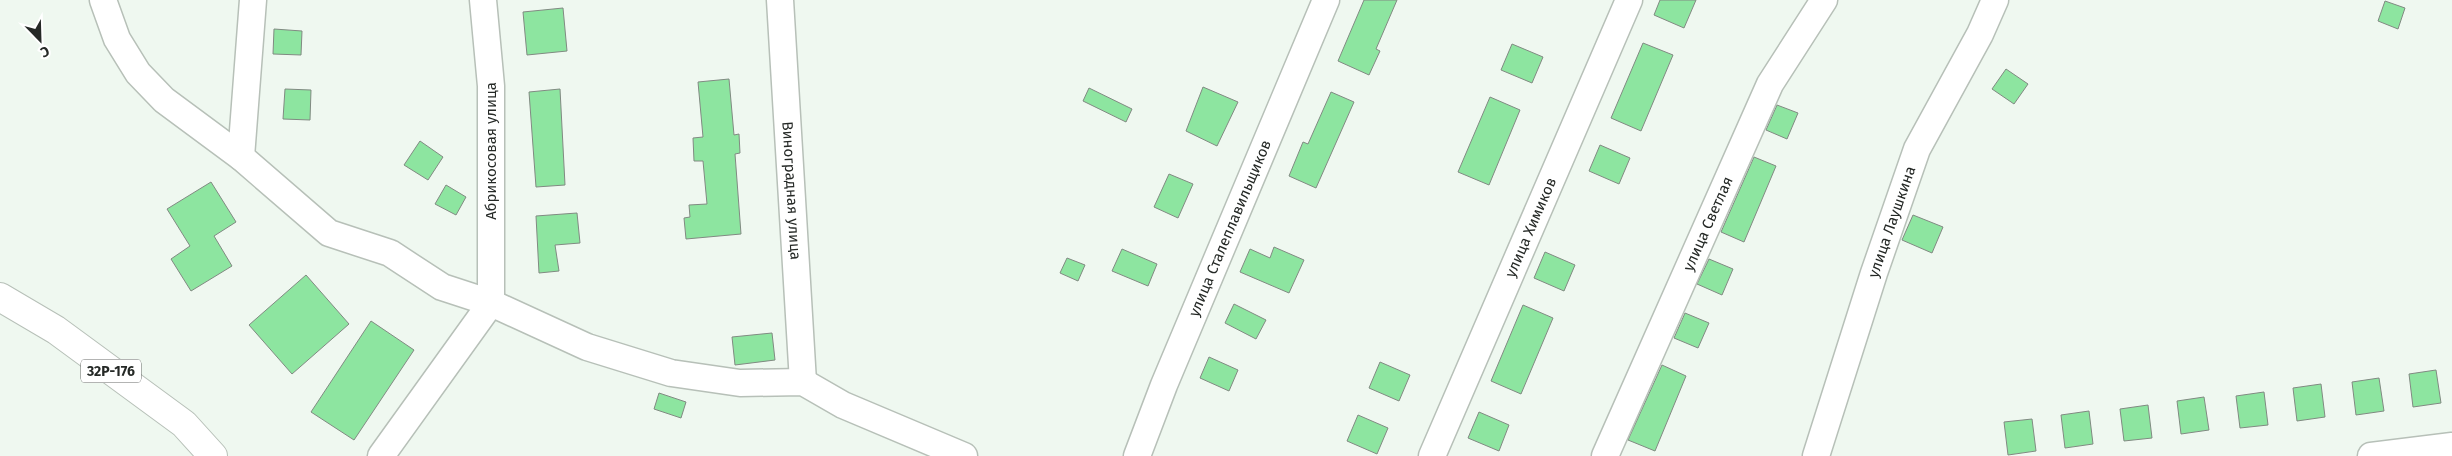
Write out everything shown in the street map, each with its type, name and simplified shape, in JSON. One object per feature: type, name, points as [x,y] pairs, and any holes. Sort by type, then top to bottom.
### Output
[{"type":"main road","name":"32Р-176","points":[[0,297],[56,330],[184,424],[213,456]]},
{"type":"street","points":[[103,0],[117,39],[138,73],[164,100],[241,157],[329,233],[390,253],[442,288],[491,303],[587,347],[671,373],[740,383],[803,382],[843,405],[964,456]]},
{"type":"street","points":[[241,157],[253,0]]},
{"type":"street","name":"Абрикосовая улица","points":[[483,0],[491,86],[491,303]]},
{"type":"street","name":"Виноградная улица","points":[[780,0],[803,382]]},
{"type":"street","name":"улица Сталеплавильщиков","points":[[1137,456],[1164,385],[1326,0]]},
{"type":"street","name":"улица Светлая","points":[[1605,456],[1770,84],[1824,0]]},
{"type":"street","name":"улица Лаушкина","points":[[1816,456],[1874,273],[1917,148],[1980,34],[1995,0]]},
{"type":"street","name":"улица Химиков","points":[[1432,456],[1624,3]]},
{"type":"street","points":[[381,456],[491,303]]},
{"type":"street","points":[[2370,456],[2452,446]]},
{"type":"building","points":[[1364,0],[1397,0],[1376,49],[1380,51],[1369,75],[1338,61]]},
{"type":"building","points":[[1660,0],[1696,0],[1684,28],[1654,15]]},
{"type":"building","points":[[2385,1],[2405,8],[2398,29],[2378,21]]},
{"type":"building","points":[[563,8],[567,51],[527,55],[523,12]]},
{"type":"building","points":[[274,29],[302,31],[301,55],[273,54]]},
{"type":"building","points":[[1643,43],[1673,55],[1641,131],[1611,118]]},
{"type":"building","points":[[1512,44],[1543,57],[1532,83],[1501,70]]},
{"type":"building","points":[[2006,69],[2028,84],[2014,104],[1992,89]]},
{"type":"building","points":[[729,79],[734,135],[739,134],[740,153],[735,154],[741,234],[686,239],[684,218],[690,217],[689,205],[707,204],[703,161],[694,161],[693,138],[703,137],[698,82]]},
{"type":"building","points":[[1203,87],[1238,102],[1217,146],[1186,131]]},
{"type":"building","points":[[1089,88],[1132,109],[1126,122],[1083,101]]},
{"type":"building","points":[[285,89],[311,90],[310,120],[283,119]]},
{"type":"building","points":[[560,89],[565,185],[536,187],[529,92]]},
{"type":"building","points":[[1331,92],[1354,102],[1316,188],[1289,176],[1303,142],[1308,144]]},
{"type":"building","points":[[1490,97],[1520,110],[1489,185],[1458,172]]},
{"type":"building","points":[[1777,105],[1798,113],[1787,139],[1766,130]]},
{"type":"building","points":[[420,141],[443,157],[428,180],[404,165]]},
{"type":"building","points":[[1600,145],[1630,158],[1619,184],[1589,171]]},
{"type":"building","points":[[1754,157],[1776,166],[1744,242],[1721,232]]},
{"type":"building","points":[[1169,174],[1193,184],[1178,218],[1154,207]]},
{"type":"building","points":[[211,182],[236,222],[214,236],[232,266],[191,291],[171,259],[190,246],[167,209]]},
{"type":"building","points":[[446,185],[466,197],[456,215],[435,204]]},
{"type":"building","points":[[577,213],[580,243],[555,245],[559,271],[539,273],[536,216]]},
{"type":"building","points":[[1913,215],[1943,227],[1932,253],[1902,240]]},
{"type":"building","points":[[1274,247],[1304,260],[1289,293],[1240,272],[1250,249],[1270,258]]},
{"type":"building","points":[[1122,249],[1157,264],[1148,286],[1112,271]]},
{"type":"building","points":[[1545,252],[1575,265],[1564,291],[1534,278]]},
{"type":"building","points":[[1067,258],[1085,265],[1078,281],[1060,273]]},
{"type":"building","points":[[1709,259],[1733,269],[1722,295],[1697,284]]},
{"type":"building","points":[[306,275],[349,324],[292,374],[249,325]]},
{"type":"building","points":[[1234,304],[1266,320],[1256,339],[1225,323]]},
{"type":"building","points":[[1523,305],[1553,318],[1521,394],[1491,381]]},
{"type":"building","points":[[1685,313],[1709,323],[1698,348],[1674,338]]},
{"type":"building","points":[[371,321],[414,350],[354,440],[311,412]]},
{"type":"building","points":[[772,333],[775,360],[735,365],[732,337]]},
{"type":"building","points":[[1209,357],[1238,370],[1229,391],[1200,378]]},
{"type":"building","points":[[1380,362],[1410,375],[1399,401],[1369,388]]},
{"type":"building","points":[[1662,365],[1686,376],[1655,451],[1628,440]]},
{"type":"building","points":[[2436,370],[2441,403],[2413,407],[2409,374]]},
{"type":"building","points":[[2379,378],[2384,411],[2356,415],[2352,382]]},
{"type":"building","points":[[2321,384],[2325,417],[2297,421],[2293,388]]},
{"type":"building","points":[[2264,392],[2268,425],[2240,428],[2236,396]]},
{"type":"building","points":[[659,393],[686,402],[681,418],[654,409]]},
{"type":"building","points":[[2204,397],[2209,430],[2181,434],[2177,401]]},
{"type":"building","points":[[2148,405],[2152,438],[2124,441],[2120,409]]},
{"type":"building","points":[[2089,411],[2093,444],[2065,448],[2061,415]]},
{"type":"building","points":[[1479,412],[1509,425],[1499,451],[1468,438]]},
{"type":"building","points":[[1358,415],[1388,428],[1377,454],[1347,441]]},
{"type":"building","points":[[2032,419],[2036,451],[2008,455],[2004,422]]}]
